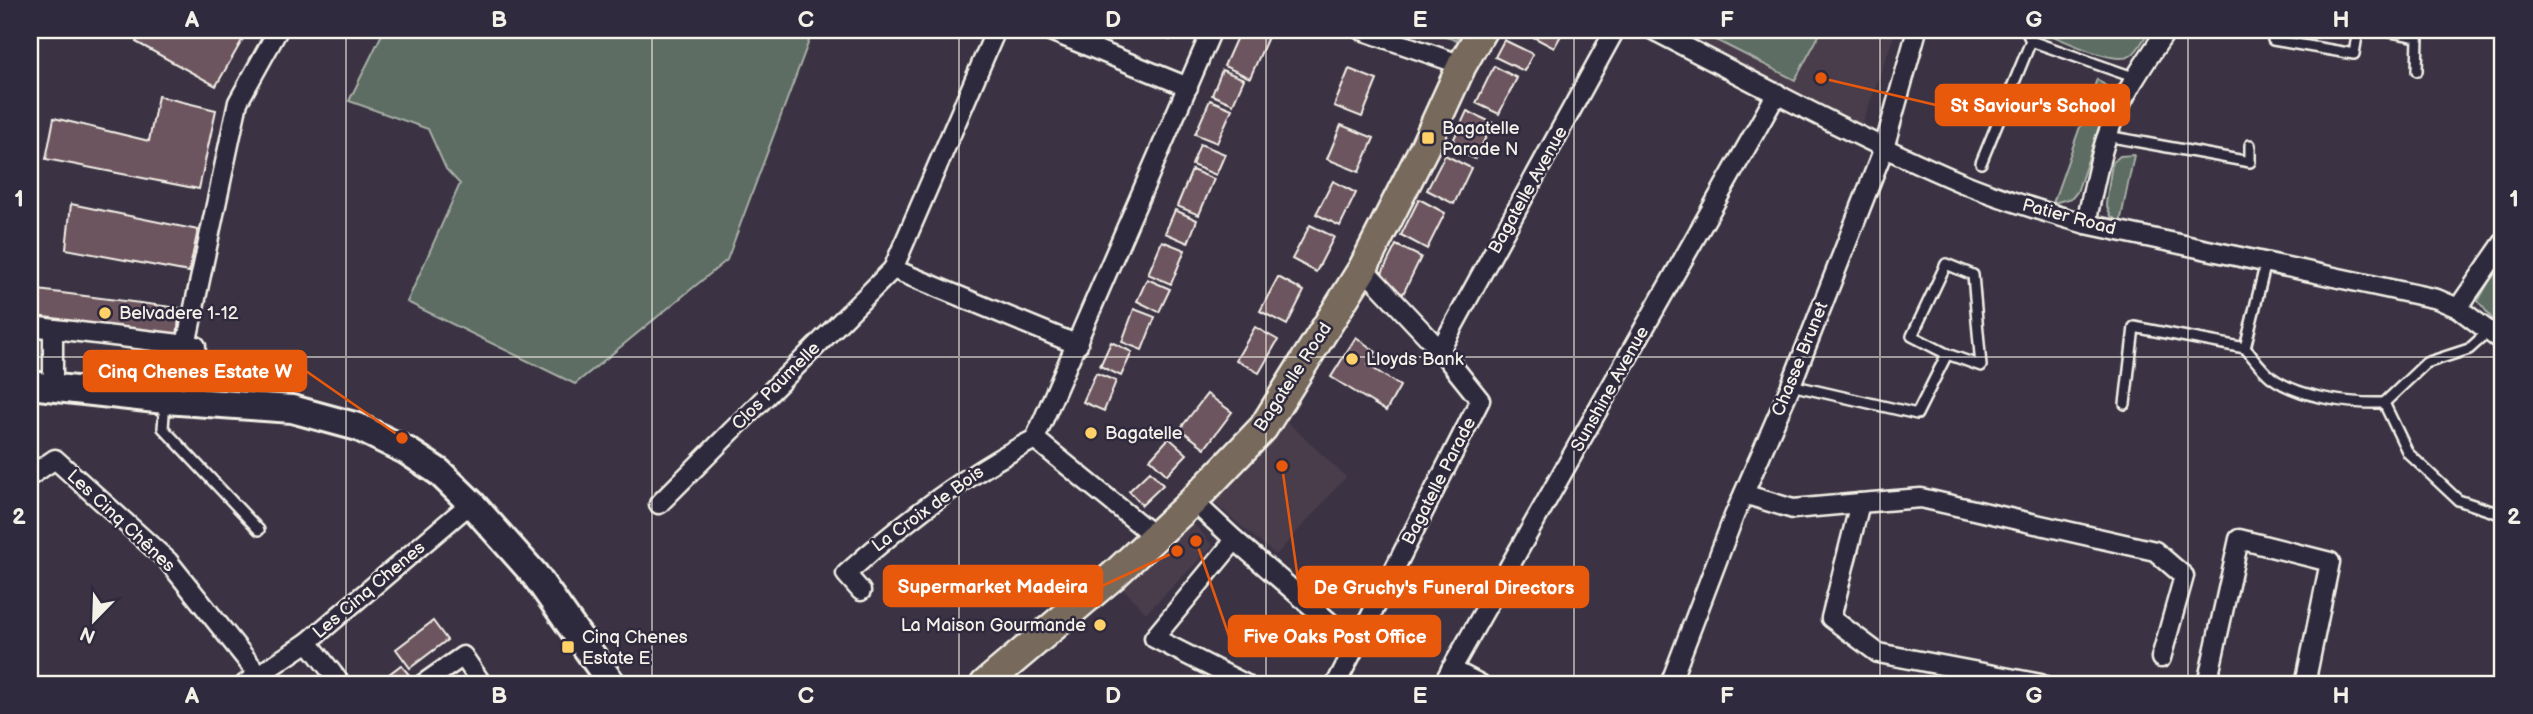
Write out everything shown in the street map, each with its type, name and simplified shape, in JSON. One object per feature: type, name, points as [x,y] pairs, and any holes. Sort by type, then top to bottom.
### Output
[{"type":"main road","name":"Bagatelle Road","points":[[985,684],[1113,576],[1193,501],[1263,428],[1363,268],[1424,148],[1462,65],[1482,30]]},
{"type":"main road","points":[[41,381],[165,400],[292,409],[358,427],[407,451],[439,472],[536,575],[612,684]]},
{"type":"street","points":[[186,345],[237,102],[278,30]]},
{"type":"street","name":"Clos Paumelle","points":[[659,504],[893,269],[996,30]]},
{"type":"street","points":[[1048,30],[1188,87]]},
{"type":"street","points":[[1154,536],[1035,439],[1078,345],[1212,30]]},
{"type":"street","points":[[1361,30],[1462,65]]},
{"type":"street","name":"Bagatelle Avenue","points":[[1440,350],[1615,30]]},
{"type":"street","name":"Patier Road","points":[[1653,30],[1884,148],[1962,183],[2030,208],[2086,224],[2437,299],[2458,308],[2496,337]]},
{"type":"street","name":"Chasse Brunet","points":[[1670,684],[1884,148],[1917,30]]},
{"type":"street","points":[[2086,224],[2107,136],[2136,78],[2167,30]]},
{"type":"street","name":"Sunshine Avenue","points":[[1447,677],[1777,93]]},
{"type":"street","points":[[2458,308],[2503,243]]},
{"type":"street","name":"Bagatelle Parade","points":[[1336,684],[1480,400],[1440,350],[1363,268]]},
{"type":"street","points":[[893,269],[1078,345]]},
{"type":"street","points":[[30,326],[197,346],[191,402]]},
{"type":"street","points":[[41,381],[53,329]]},
{"type":"street","name":"La Croix de Bois","points":[[861,591],[846,574],[893,531],[989,465],[1035,439]]},
{"type":"street","name":"Les Cinq Chênes","points":[[30,477],[55,459],[168,561],[251,679],[308,642]]},
{"type":"street","points":[[1744,494],[1793,509],[1921,498],[2155,551],[2184,576],[2161,658]]},
{"type":"street","points":[[1193,501],[1356,645]]},
{"type":"street","name":"Les Cinq Chenes","points":[[341,684],[308,642],[471,503]]},
{"type":"street","points":[[1860,503],[1831,618],[1878,653],[2041,684]]},
{"type":"street","points":[[2207,684],[2239,539],[2330,562],[2305,684]]},
{"type":"street","points":[[1235,540],[1154,638],[1245,684]]},
{"type":"street","points":[[423,684],[463,656],[482,684]]},
{"type":"street","points":[[1447,677],[1480,684]]},
{"type":"lane","points":[[2026,30],[2031,41],[2136,78]]},
{"type":"lane","points":[[2273,40],[2354,54],[2358,30]]},
{"type":"lane","points":[[2381,30],[2417,37],[2417,71]]},
{"type":"lane","points":[[1981,163],[2031,41]]},
{"type":"lane","points":[[2107,136],[2250,162],[2250,145]]},
{"type":"lane","points":[[2245,348],[2266,261]]},
{"type":"lane","points":[[1946,264],[1973,275],[1981,366],[1947,354],[1912,336],[1946,264]]},
{"type":"lane","points":[[2125,404],[2134,327],[2245,348],[2272,377],[2300,391],[2341,401],[2385,402],[2426,363],[2496,337]]},
{"type":"lane","points":[[1791,385],[1917,414],[1947,354]]},
{"type":"lane","points":[[165,400],[163,428],[259,530]]},
{"type":"lane","points":[[2385,402],[2408,453],[2458,500],[2503,515]]},
{"type":"shaded area","points":[[1666,30],[1896,30],[1861,127]]},
{"type":"shaded area","points":[[1285,420],[1346,477],[1276,555],[1207,497]]},
{"type":"shaded area","points":[[1188,517],[1213,546],[1146,613],[1117,582]]},
{"type":"green space","points":[[384,30],[813,30],[727,260],[575,384],[407,302],[460,184],[446,169],[428,129],[349,101]]},
{"type":"green space","points":[[1422,30],[1461,30],[1456,40]]},
{"type":"green space","points":[[1696,30],[1822,30],[1795,80]]},
{"type":"green space","points":[[2039,30],[2150,30],[2136,51],[2122,58],[2099,54]]},
{"type":"green space","points":[[2097,79],[2107,87],[2108,101],[2077,192],[2072,198],[2053,203]]},
{"type":"green space","points":[[2134,155],[2120,223],[2111,216],[2106,204],[2112,163],[2120,156]]},
{"type":"green space","points":[[2503,257],[2503,327],[2494,321],[2478,301]]},
{"type":"building","points":[[142,30],[248,30],[216,86],[136,42]]},
{"type":"building","points":[[1143,30],[1174,30],[1170,40]]},
{"type":"building","points":[[1240,30],[1252,30],[1268,37],[1250,78],[1224,66]]},
{"type":"building","points":[[1520,30],[1564,30],[1554,48]]},
{"type":"building","points":[[1504,40],[1533,54],[1524,71],[1495,57]]},
{"type":"building","points":[[1494,66],[1517,78],[1499,114],[1476,103]]},
{"type":"building","points":[[1349,69],[1377,80],[1362,117],[1334,106]]},
{"type":"building","points":[[1222,70],[1244,79],[1233,104],[1212,95]]},
{"type":"building","points":[[158,96],[216,110],[199,189],[46,159],[54,118],[149,141]]},
{"type":"building","points":[[1210,100],[1232,109],[1217,143],[1195,134]]},
{"type":"building","points":[[1467,111],[1493,123],[1475,159],[1450,147]]},
{"type":"building","points":[[1341,125],[1374,138],[1359,172],[1327,159]]},
{"type":"building","points":[[1200,144],[1225,154],[1216,175],[1192,165]]},
{"type":"building","points":[[1445,155],[1471,168],[1454,204],[1427,190]]},
{"type":"building","points":[[1192,170],[1214,179],[1199,215],[1177,206]]},
{"type":"building","points":[[1333,181],[1356,193],[1340,226],[1316,214]]},
{"type":"building","points":[[1419,199],[1445,213],[1427,249],[1401,235]]},
{"type":"building","points":[[71,204],[198,230],[189,272],[66,249]]},
{"type":"building","points":[[1175,210],[1197,220],[1188,243],[1165,233]]},
{"type":"building","points":[[1310,225],[1334,237],[1316,272],[1292,259]]},
{"type":"building","points":[[1162,241],[1185,250],[1171,284],[1148,274]]},
{"type":"building","points":[[1396,245],[1421,257],[1403,294],[1378,281]]},
{"type":"building","points":[[1278,277],[1304,291],[1287,325],[1260,311]]},
{"type":"building","points":[[1147,279],[1170,289],[1159,312],[1137,301]]},
{"type":"building","name":"Belvadere 1-12","points":[[30,289],[180,308],[177,337],[30,318]]},
{"type":"building","points":[[1134,309],[1155,317],[1142,350],[1122,342]]},
{"type":"building","points":[[1255,327],[1278,340],[1259,373],[1236,360]]},
{"type":"building","points":[[1356,337],[1376,352],[1368,365],[1400,386],[1386,411],[1331,377]]},
{"type":"building","points":[[1111,342],[1132,352],[1121,376],[1100,366]]},
{"type":"building","points":[[1096,373],[1116,381],[1104,411],[1083,402]]},
{"type":"building","points":[[1207,394],[1232,412],[1205,448],[1180,429]]},
{"type":"building","points":[[1169,438],[1187,454],[1167,475],[1150,459]]},
{"type":"building","points":[[1150,471],[1163,485],[1142,505],[1129,491]]},
{"type":"building","points":[[433,621],[447,640],[410,668],[396,649]]},
{"type":"building","points":[[401,665],[415,682],[376,684]]},
{"type":"place","name":"St Saviour's School","points":[[1821,78]]},
{"type":"place","name":"Bagatelle Parade N","points":[[1428,138]]},
{"type":"place","name":"Belvadere 1-12","points":[[105,313]]},
{"type":"place","name":"Lloyds Bank","points":[[1352,359]]},
{"type":"place","name":"Bagatelle","points":[[1091,433]]},
{"type":"place","name":"Cinq Chenes Estate W","points":[[402,438]]},
{"type":"place","name":"De Gruchy's Funeral Directors","points":[[1282,466]]},
{"type":"place","name":"Five Oaks Post Office","points":[[1196,541]]},
{"type":"place","name":"Supermarket Madeira","points":[[1177,551]]},
{"type":"place","name":"La Maison Gourmande","points":[[1100,625]]},
{"type":"place","name":"Cinq Chenes Estate E","points":[[568,647]]}]
